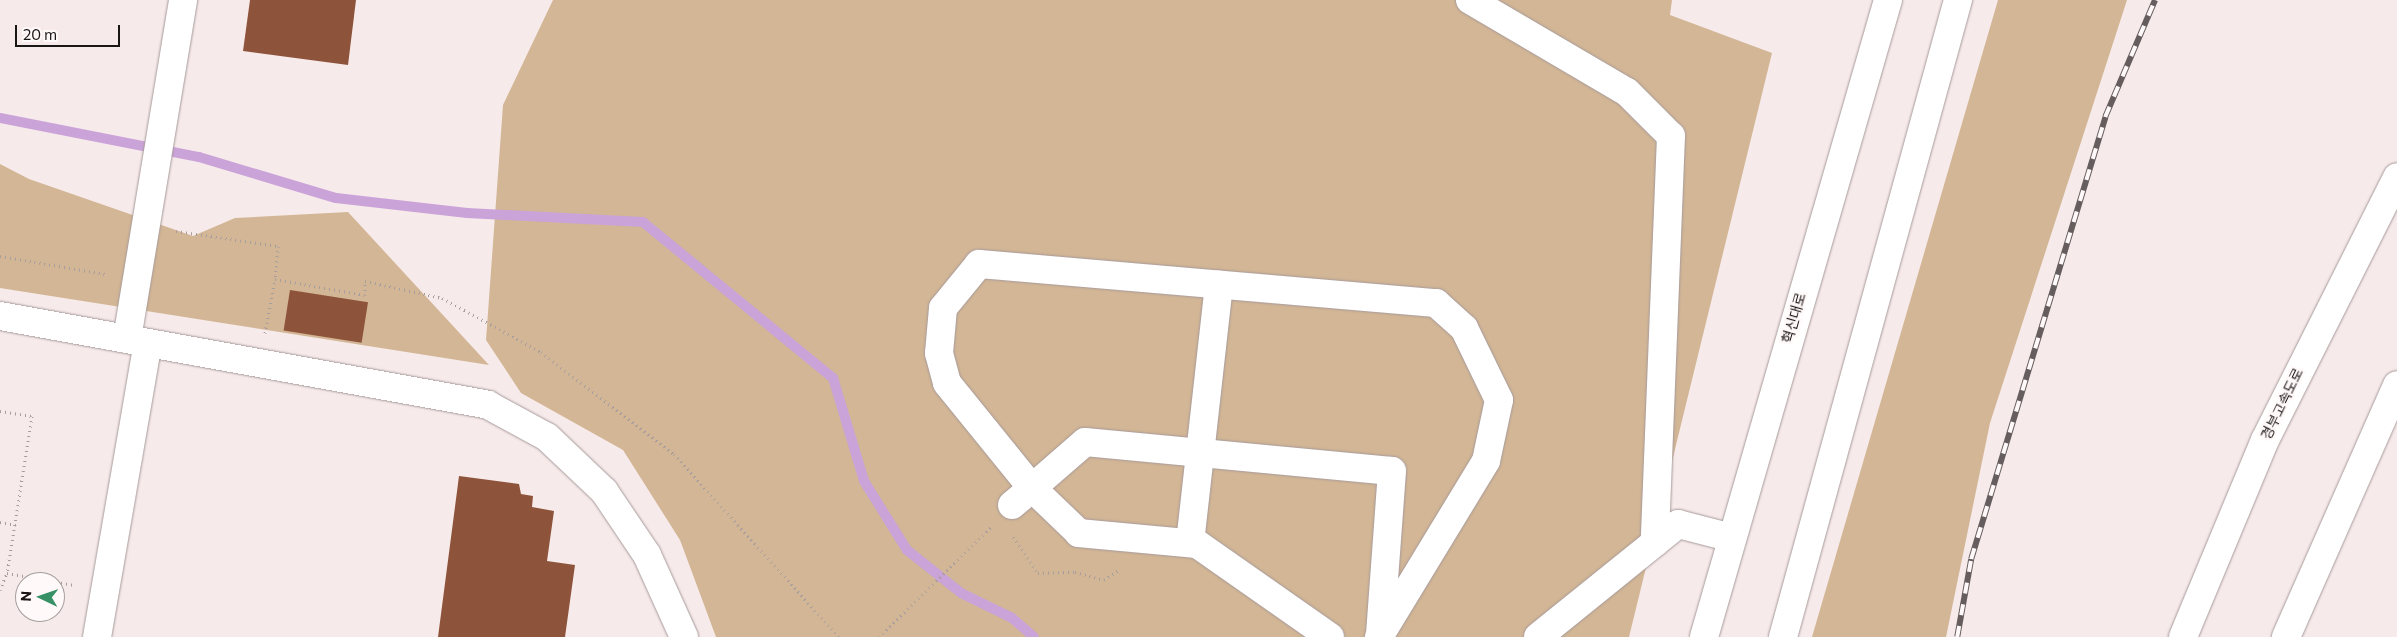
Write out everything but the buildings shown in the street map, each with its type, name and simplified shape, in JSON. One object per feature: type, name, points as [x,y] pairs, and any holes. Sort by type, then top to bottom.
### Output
[{"type":"main road","points":[[97,637],[105,591],[138,341],[137,280],[183,0]]},
{"type":"main road","points":[[1470,0],[1627,92],[1671,136],[1655,542]]},
{"type":"main road","name":"혁신대로","points":[[1704,637],[1888,0]]},
{"type":"main road","points":[[1783,637],[1958,0]]},
{"type":"main road","name":"경부고속도로","points":[[2183,637],[2265,440],[2397,178]]},
{"type":"main road","points":[[1330,637],[1190,543],[1079,533],[1022,496],[947,383],[939,353],[943,308],[978,264],[1436,303],[1464,328],[1499,400],[1486,461],[1379,636]]},
{"type":"main road","points":[[1190,543],[1219,285]]},
{"type":"main road","points":[[0,316],[488,405],[547,437],[604,491],[647,556],[684,637]]},
{"type":"main road","points":[[2286,637],[2397,385]]},
{"type":"main road","points":[[1022,496],[1085,442],[1392,472],[1379,636]]},
{"type":"main road","points":[[1538,637],[1678,524],[1732,538]]},
{"type":"path","points":[[145,230],[278,246],[275,279]]},
{"type":"path","points":[[0,256],[137,280]]},
{"type":"path","points":[[0,411],[32,416],[16,525],[7,573],[0,590]]},
{"type":"path","points":[[879,637],[1022,496]]},
{"type":"path","points":[[0,522],[16,525]]},
{"type":"path","points":[[7,573],[105,591]]},
{"type":"shaded area","points":[[553,0],[1672,0],[1670,15],[1772,53],[1629,637],[716,637],[680,540],[623,450],[521,393],[486,340],[503,105]]},
{"type":"shaded area","points":[[1998,0],[2127,0],[1990,423],[1946,637],[1812,637]]},
{"type":"shaded area","points":[[0,164],[29,179],[193,236],[235,218],[348,212],[489,365],[0,288]]},
{"type":"waterway","points":[[0,118],[199,157],[336,198],[467,213],[643,222],[833,378],[864,481],[907,550],[961,593],[1012,618],[1034,637]]},
{"type":"railway","points":[[1957,637],[1971,559],[2105,117],[2155,0]]}]
